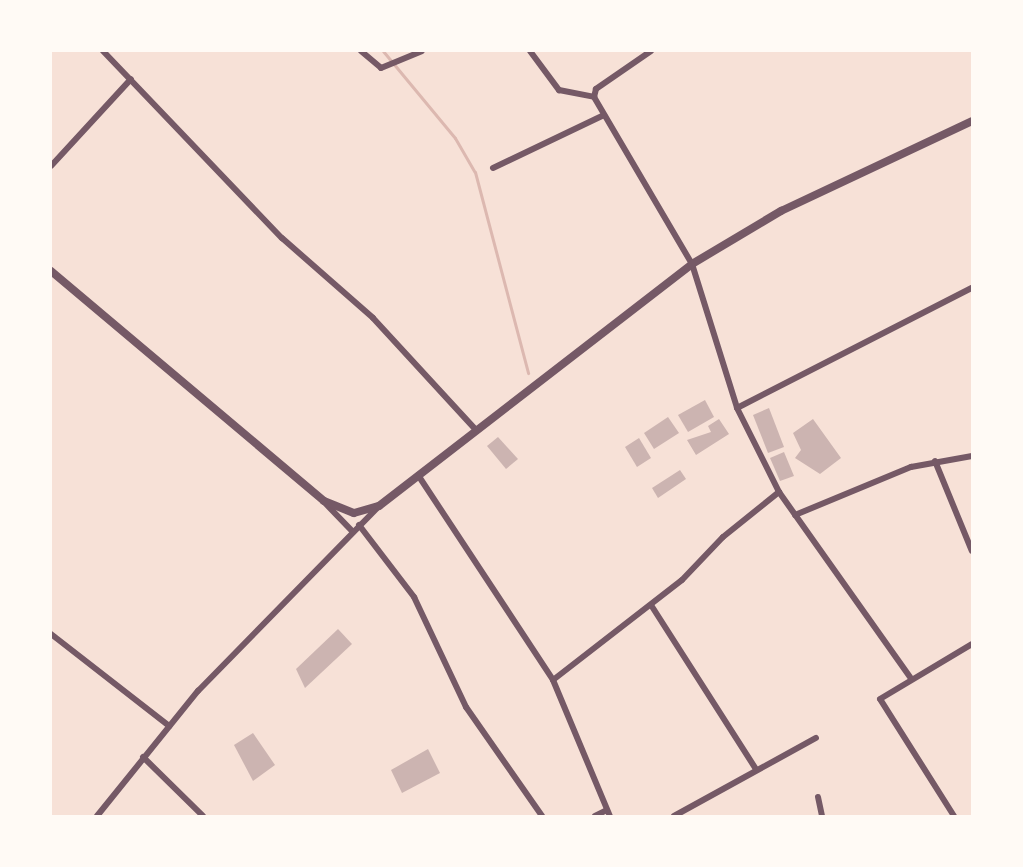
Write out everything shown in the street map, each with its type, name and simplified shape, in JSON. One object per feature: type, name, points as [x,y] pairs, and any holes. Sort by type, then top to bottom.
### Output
[{"type":"street","points":[[103,51],[282,238],[373,318],[475,429]]},
{"type":"street","points":[[361,51],[375,66],[387,67],[422,51]]},
{"type":"street","points":[[530,51],[559,90],[594,97]]},
{"type":"street","points":[[651,51],[596,89],[594,97],[692,264],[737,408],[779,492],[910,677]]},
{"type":"street","points":[[51,166],[131,79]]},
{"type":"street","points":[[493,168],[604,115]]},
{"type":"street","points":[[97,816],[170,726],[352,531],[417,475],[692,264],[781,211],[972,121]]},
{"type":"street","points":[[51,271],[324,501],[352,531]]},
{"type":"street","points":[[737,408],[972,288]]},
{"type":"street","points":[[795,514],[935,461],[972,456]]},
{"type":"street","points":[[935,461],[972,551]]},
{"type":"street","points":[[417,475],[553,680],[608,813],[595,816]]},
{"type":"street","points":[[553,680],[651,605],[744,518],[779,492]]},
{"type":"street","points":[[324,501],[354,513],[379,506]]},
{"type":"street","points":[[359,525],[414,597],[466,707],[542,816]]},
{"type":"street","points":[[651,605],[756,769]]},
{"type":"street","points":[[51,634],[170,726]]},
{"type":"street","points":[[954,816],[880,701],[910,677],[972,644]]},
{"type":"street","points":[[674,816],[816,738]]},
{"type":"street","points":[[143,757],[203,816]]},
{"type":"street","points":[[818,797],[822,816]]},
{"type":"building","points":[[705,400],[714,417],[688,432],[678,415]]},
{"type":"building","points":[[769,408],[784,447],[768,453],[753,415]]},
{"type":"building","points":[[668,417],[679,433],[654,449],[644,433]]},
{"type":"building","points":[[719,419],[729,434],[696,455],[687,440],[711,432],[708,426]]},
{"type":"building","points":[[813,419],[841,458],[820,474],[795,458],[801,450],[793,433]]},
{"type":"building","points":[[498,437],[518,459],[506,469],[487,446]]},
{"type":"building","points":[[639,438],[651,458],[637,467],[625,447]]},
{"type":"building","points":[[784,452],[794,476],[780,481],[770,458]]},
{"type":"building","points":[[680,470],[686,479],[658,498],[652,488]]},
{"type":"building","points":[[338,629],[352,644],[305,688],[296,669]]},
{"type":"building","points":[[253,733],[275,765],[253,781],[234,745]]},
{"type":"building","points":[[428,749],[440,773],[402,793],[391,770]]},
{"type":"waterway","points":[[383,51],[455,138],[475,172],[528,373]]}]
